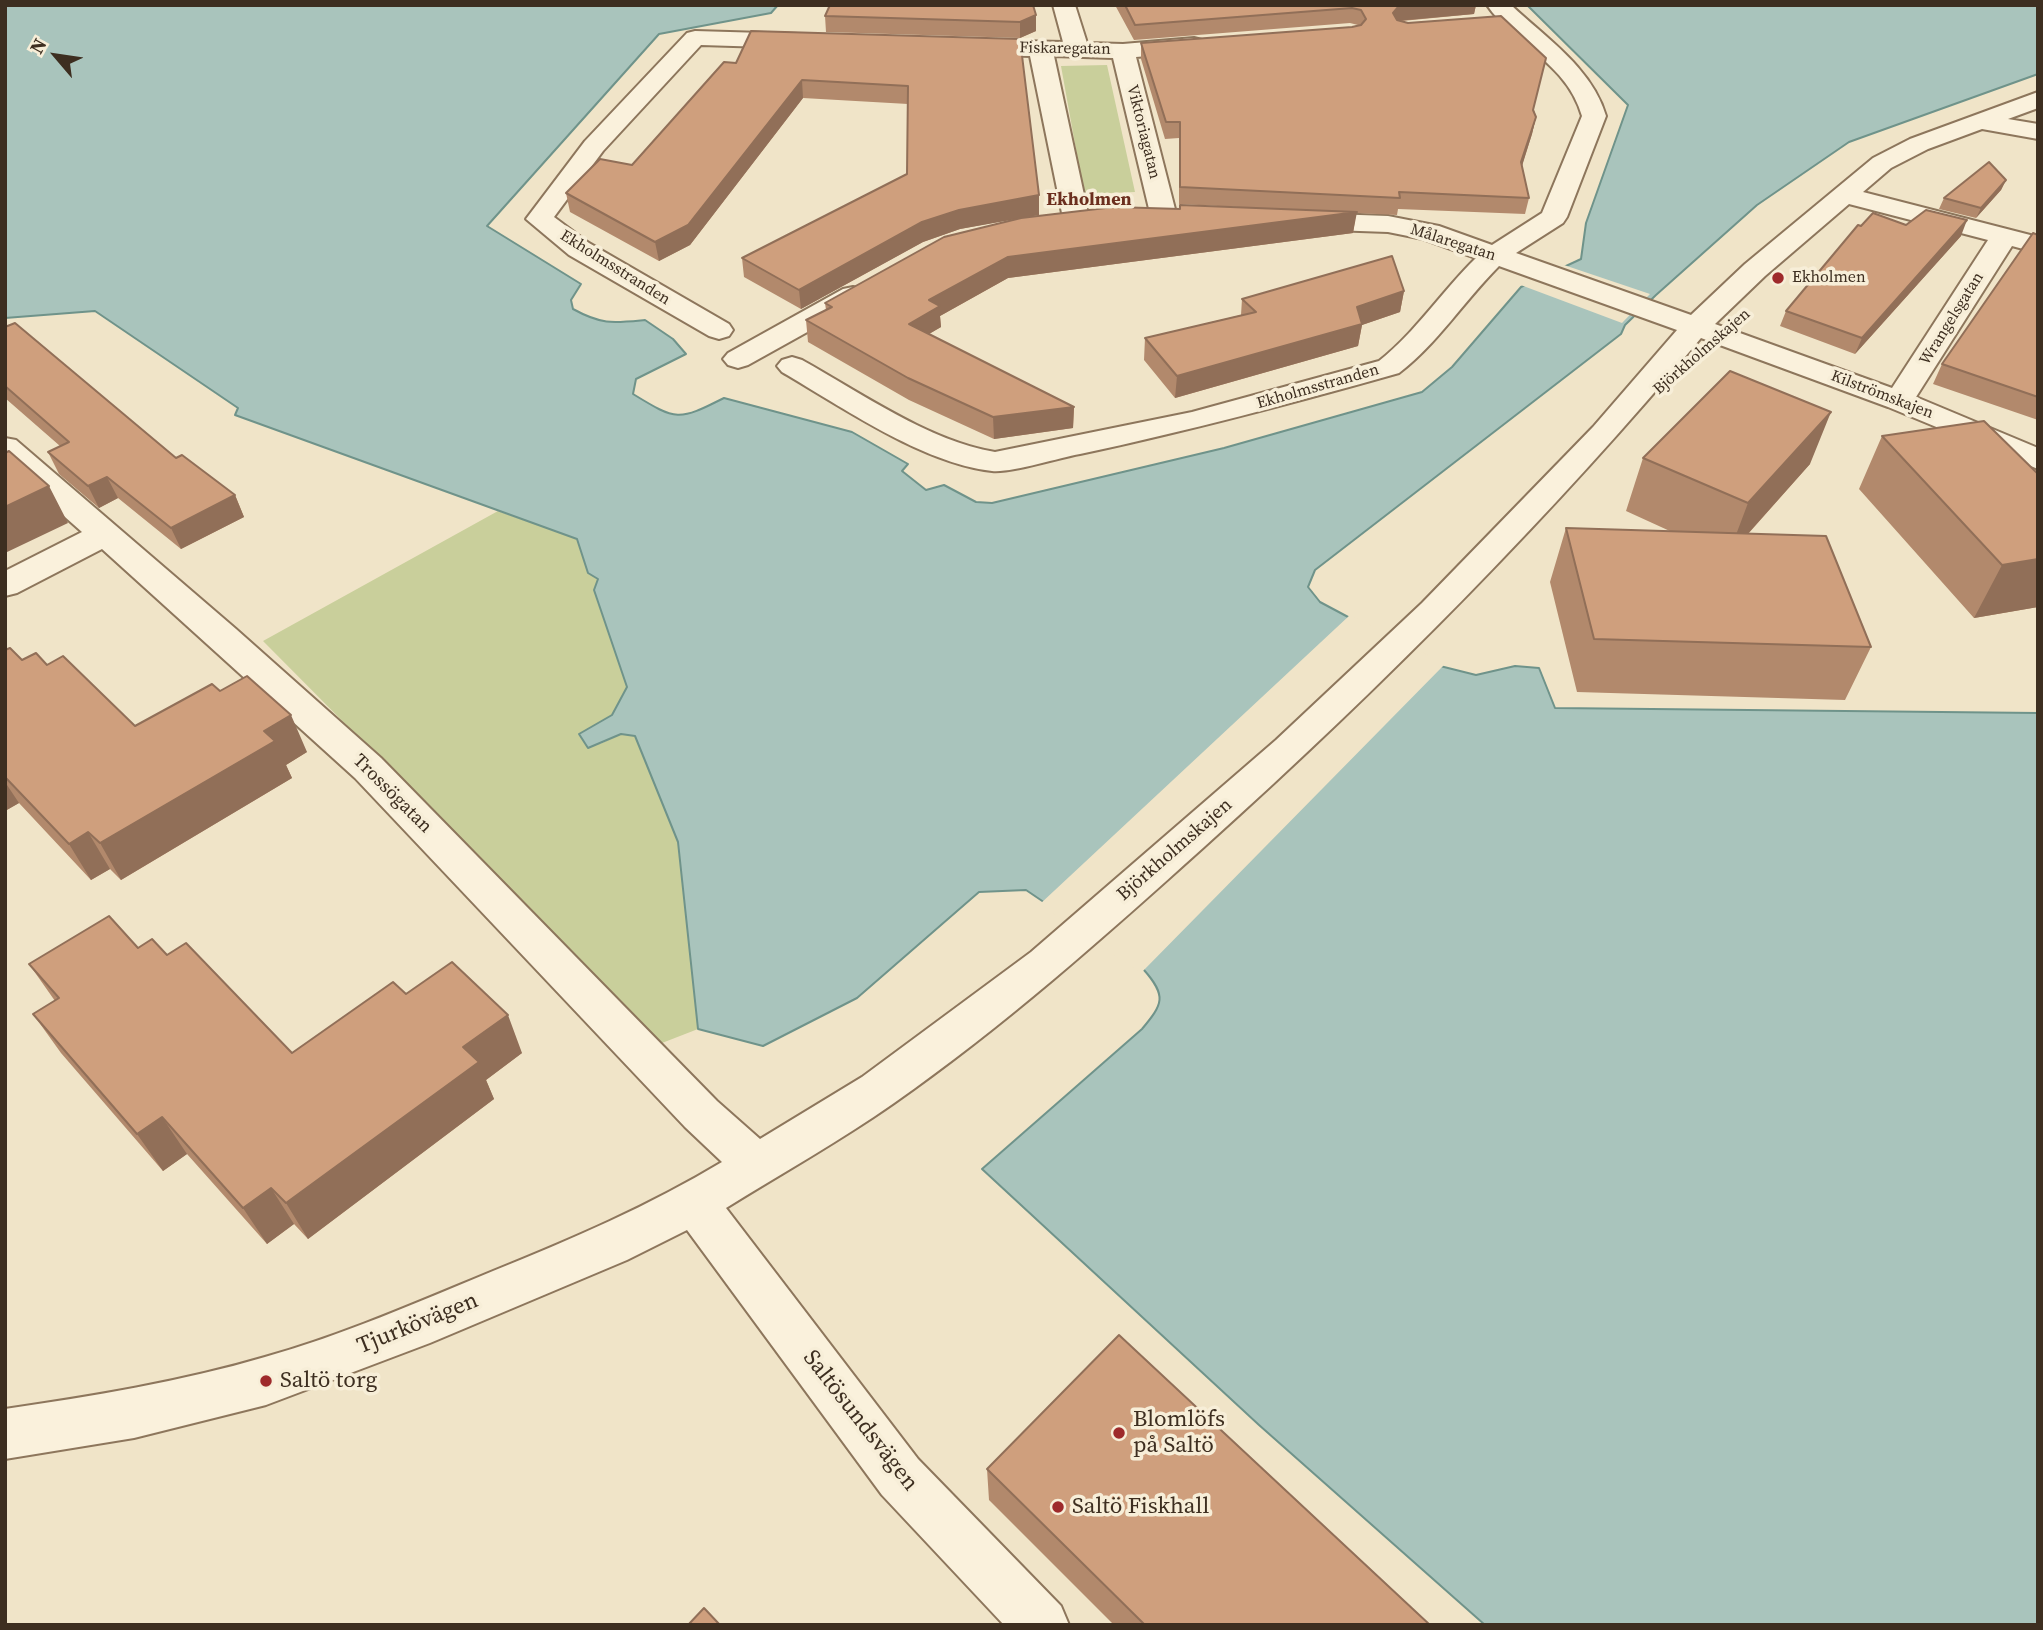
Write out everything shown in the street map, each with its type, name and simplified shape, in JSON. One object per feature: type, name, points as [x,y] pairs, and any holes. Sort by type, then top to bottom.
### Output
[{"type":"street","points":[[1064,5],[1076,49]]},
{"type":"street","name":"Ekholmsstranden","points":[[793,366],[881,417],[962,456],[995,461],[1017,459],[1196,420],[1389,367],[1412,349],[1459,290],[1493,256],[1554,217],[1594,116],[1592,104],[1583,90],[1555,57],[1499,16]]},
{"type":"street","name":"Ekholmsstranden","points":[[719,330],[579,249],[539,219],[594,146],[695,38],[820,42]]},
{"type":"street","name":"Fiskaregatan","points":[[944,46],[1123,51],[1217,44]]},
{"type":"street","points":[[1041,50],[1076,219]]},
{"type":"street","name":"Viktoriagatan","points":[[1123,51],[1163,214]]},
{"type":"street","name":"Björkholmskajen","points":[[695,1203],[878,1090],[1046,964],[1289,749],[1434,611],[1604,434],[1696,326],[1755,270],[1843,195],[1882,163],[1919,145],[2038,99]]},
{"type":"street","points":[[1981,121],[2038,132]]},
{"type":"street","points":[[1843,195],[2038,245]]},
{"type":"street","name":"Björkholmskajen","points":[[1604,434],[1725,336],[1761,300],[1843,195]]},
{"type":"street","name":"Målaregatan","points":[[1282,220],[1409,227],[1725,336]]},
{"type":"street","name":"Wrangelsgatan","points":[[1899,401],[2004,236]]},
{"type":"street","points":[[738,359],[873,285]]},
{"type":"street","name":"Kilströmskajen","points":[[1725,336],[1899,401],[2038,459]]},
{"type":"street","name":"Trossögatan","points":[[5,447],[224,637],[368,768],[701,1114],[757,1165]]},
{"type":"street","points":[[5,585],[104,534]]},
{"type":"street","name":"Tjurkövägen","points":[[5,1434],[134,1414],[266,1381],[413,1328],[610,1245],[695,1203]]},
{"type":"street","name":"Saltösundsvägen","points":[[695,1203],[900,1477],[1042,1625]]},
{"type":"green space","points":[[1107,65],[1135,192],[1084,194],[1061,66]]},
{"type":"green space","points":[[498,511],[577,539],[588,572],[598,579],[594,590],[627,687],[612,715],[579,734],[600,744],[621,734],[635,735],[679,843],[698,1029],[662,1043],[263,641]]},
{"type":"water","points":[[5,5],[778,5],[771,13],[659,34],[487,226],[581,284],[571,300],[573,309],[608,322],[645,320],[673,339],[686,354],[636,379],[633,394],[648,403],[678,415],[697,411],[724,398],[852,432],[908,464],[902,471],[926,490],[944,485],[976,502],[992,503],[1224,448],[1422,392],[1452,367],[1521,287],[1581,259],[1586,223],[1628,105],[1527,5],[2038,5],[2038,74],[1849,142],[1757,205],[1656,295],[1625,325],[1621,334],[1315,570],[1308,587],[1320,602],[1440,666],[1476,675],[1515,666],[1539,668],[1555,708],[2038,713],[2038,1625],[1485,1625],[1259,1425],[982,1169],[1142,1029],[1160,1000],[1156,987],[1144,970],[1026,890],[979,892],[857,998],[763,1046],[698,1029],[678,842],[635,736],[621,734],[588,748],[579,734],[612,715],[627,687],[594,590],[598,579],[588,573],[577,539],[235,415],[238,408],[95,311],[5,318]]},
{"type":"pier","points":[[1561,264],[1650,294],[1622,323],[1518,284]]},
{"type":"pier","points":[[1350,615],[1445,664],[1141,973],[1040,904]]},
{"type":"building","points":[[830,5],[1033,5],[1036,15],[1020,22],[825,16]]},
{"type":"building","points":[[1125,5],[1403,5],[1393,13],[1397,20],[1408,23],[1501,16],[1546,58],[1533,110],[1536,117],[1521,162],[1529,198],[1399,192],[1400,198],[1180,187],[1180,122],[1166,122],[1141,43],[1352,27],[1361,25],[1366,19],[1361,10],[1352,8],[1135,25]]},
{"type":"building","points":[[751,31],[1020,39],[1039,195],[959,210],[922,222],[799,290],[742,258],[907,174],[908,86],[802,80],[688,225],[655,242],[566,193],[600,159],[632,165],[724,62],[736,63]]},
{"type":"building","points":[[1989,162],[2006,180],[1981,208],[1944,198]]},
{"type":"building","points":[[1180,205],[1357,212],[1008,257],[929,300],[940,306],[909,324],[1074,407],[993,417],[908,378],[806,320],[832,307],[825,303],[944,237],[1021,218],[1114,207],[1180,209]]},
{"type":"building","points":[[1926,210],[1967,220],[1862,338],[1786,311],[1858,225],[1861,226],[1873,213],[1906,225]]},
{"type":"building","points":[[2033,233],[2038,235],[2038,397],[1942,364]]},
{"type":"building","points":[[1392,256],[1404,291],[1357,307],[1362,324],[1177,376],[1145,338],[1256,312],[1242,299]]},
{"type":"building","points":[[15,323],[176,458],[182,455],[235,495],[171,528],[107,477],[88,486],[48,452],[69,442],[5,386],[5,327]]},
{"type":"building","points":[[1730,371],[1831,412],[1748,503],[1643,458]]},
{"type":"building","points":[[1984,421],[2038,474],[2038,559],[2002,565],[1882,436]]},
{"type":"building","points":[[9,451],[49,486],[5,507],[5,453]]},
{"type":"building","points":[[1566,528],[1826,536],[1871,647],[1594,639]]},
{"type":"building","points":[[10,648],[22,660],[36,653],[47,665],[63,656],[135,726],[212,684],[220,691],[247,676],[291,715],[264,731],[275,741],[100,843],[88,832],[69,844],[5,777],[5,650]]},
{"type":"building","points":[[109,916],[138,948],[152,939],[167,955],[186,943],[292,1053],[393,982],[406,994],[452,962],[508,1015],[463,1047],[479,1062],[286,1203],[271,1188],[243,1208],[162,1117],[137,1134],[33,1014],[59,998],[29,964]]},
{"type":"building","points":[[1119,1335],[1430,1625],[1145,1625],[987,1469]]},
{"type":"building","points":[[704,1608],[720,1625],[688,1625]]},
{"type":"place","name":"Ekholmen","points":[[1778,278]]},
{"type":"place","name":"Saltö torg","points":[[266,1381]]},
{"type":"place","name":"Blomlöfs på Saltö","points":[[1119,1433]]},
{"type":"place","name":"Saltö Fiskhall","points":[[1058,1507]]},
{"type":"district","name":"Ekholmen","points":[[1089,200]]}]
